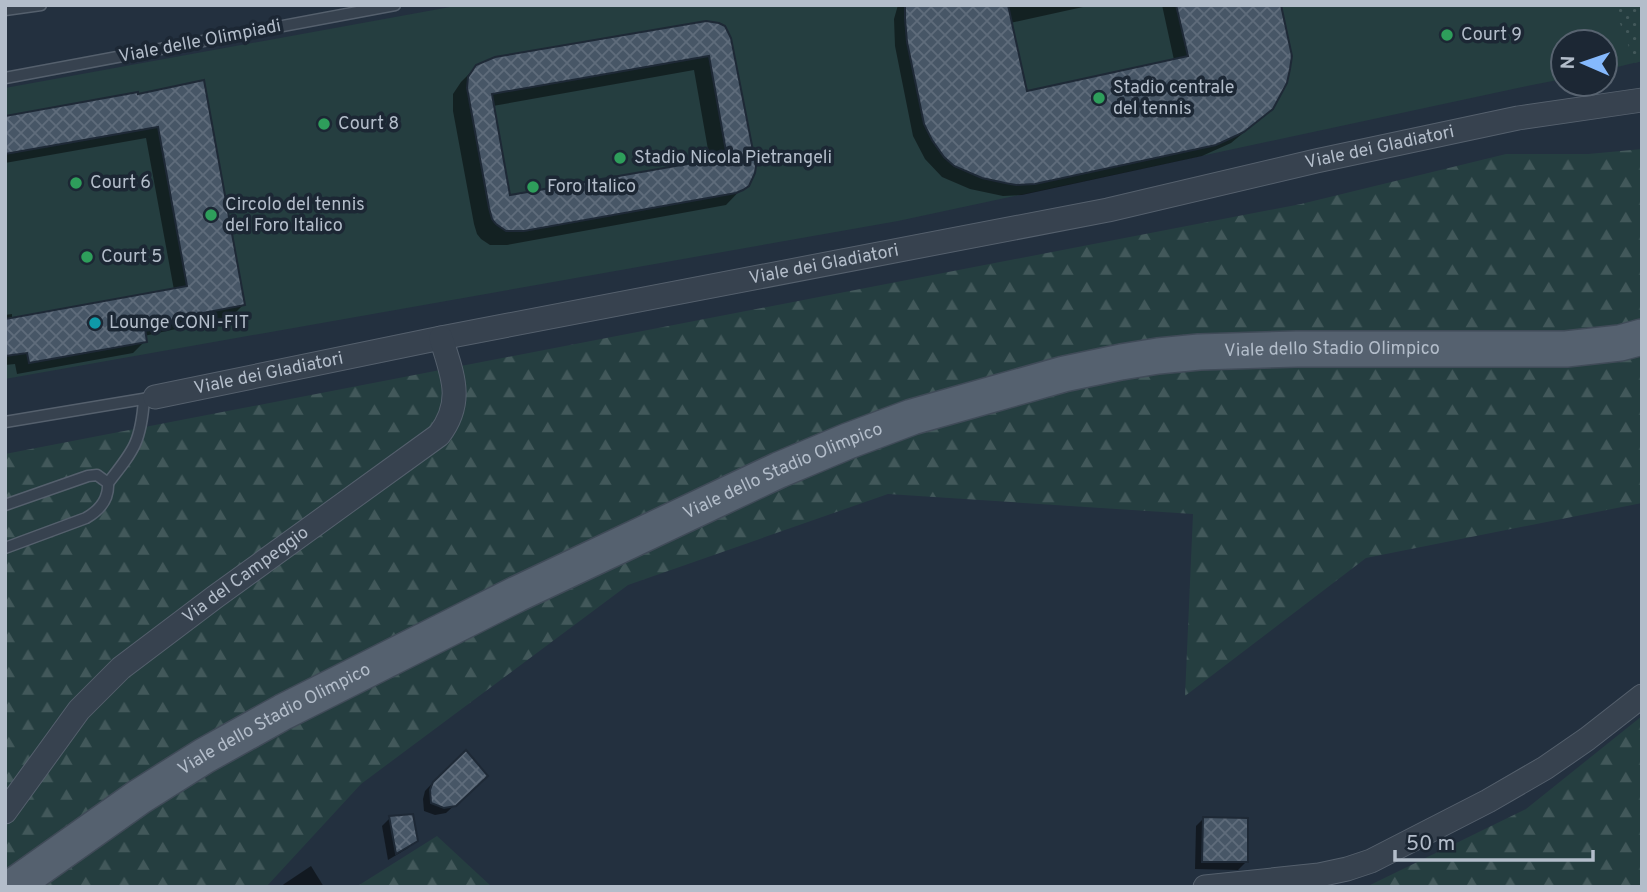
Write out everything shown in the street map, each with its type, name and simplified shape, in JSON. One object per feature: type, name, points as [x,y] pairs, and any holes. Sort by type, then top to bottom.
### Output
[{"type":"main road","name":"Viale dello Stadio Olimpico","points":[[12,887],[139,797],[204,756],[283,712],[517,594],[779,470],[912,417],[1064,374],[1158,356],[1297,349],[1566,349],[1620,343],[1642,337]]},
{"type":"street","name":"Viale dei Gladiatori","points":[[150,398],[441,338],[1108,209],[1518,118],[1642,100]]},
{"type":"street","name":"Via del Campeggio","points":[[5,812],[79,710],[121,668],[439,435],[449,420],[455,398],[453,378],[441,338]]},
{"type":"street","points":[[1205,887],[1319,875],[1371,860],[1488,801],[1545,768],[1642,696]]},
{"type":"lane","points":[[5,10],[41,5]]},
{"type":"lane","name":"Viale delle Olimpiadi","points":[[5,78],[395,5]]},
{"type":"lane","points":[[5,548],[95,513],[106,498],[108,483],[138,440],[150,398]]},
{"type":"lane","name":"Viale dei Gladiatori","points":[[5,422],[150,398]]},
{"type":"lane","points":[[5,505],[88,476],[97,475],[108,483]]},
{"type":"green space","name":"Foro Italico","points":[[461,5],[1642,5],[1642,61],[1619,67],[1619,28],[1549,28],[1549,82],[898,221],[5,379],[5,88]]},
{"type":"green space","points":[[1613,5],[1642,5],[1642,61],[1635,63]]},
{"type":"green space","points":[[1642,149],[1642,503],[1366,558],[1185,696],[1193,514],[888,494],[628,585],[361,784],[266,887],[5,887],[5,454],[1301,204],[1506,154],[1588,154]]},
{"type":"green space","points":[[1642,716],[1642,887],[1366,887],[1526,809]]},
{"type":"green space","points":[[437,836],[492,887],[356,887]]},
{"type":"building","name":"Stadio centrale del tennis","points":[[905,5],[1008,5],[1027,91],[1188,56],[1176,5],[1281,5],[1292,56],[1287,83],[1273,109],[1244,132],[1216,145],[1035,184],[1016,185],[982,178],[954,166],[932,140],[924,124],[907,42]]},
{"type":"building","points":[[706,21],[725,26],[731,38],[756,166],[749,186],[736,193],[524,231],[506,231],[492,219],[489,208],[467,88],[468,77],[476,65],[495,57]],"holes":[[[709,56],[727,157],[510,195],[492,94]]]},
{"type":"building","points":[[204,80],[245,305],[145,328],[147,342],[29,363],[27,353],[5,356],[5,319],[187,286],[158,127],[5,154],[5,116]]},
{"type":"building","points":[[466,750],[488,776],[456,806],[444,808],[431,803],[430,790],[433,782]]},
{"type":"building","points":[[413,814],[418,841],[396,854],[389,816]]},
{"type":"building","points":[[1203,817],[1248,818],[1248,862],[1202,862]]},
{"type":"place","name":"Court 9","points":[[1447,35]]},
{"type":"place","name":"Stadio centrale del tennis","points":[[1099,98]]},
{"type":"place","name":"Court 8","points":[[324,124]]},
{"type":"place","name":"Stadio Nicola Pietrangeli","points":[[620,158]]},
{"type":"place","name":"Court 6","points":[[76,183]]},
{"type":"place","name":"Foro Italico","points":[[533,187]]},
{"type":"place","name":"Circolo del tennis del Foro Italico","points":[[211,215]]},
{"type":"place","name":"Court 5","points":[[87,257]]},
{"type":"place","name":"Lounge CONI-FIT","points":[[95,323]]}]
